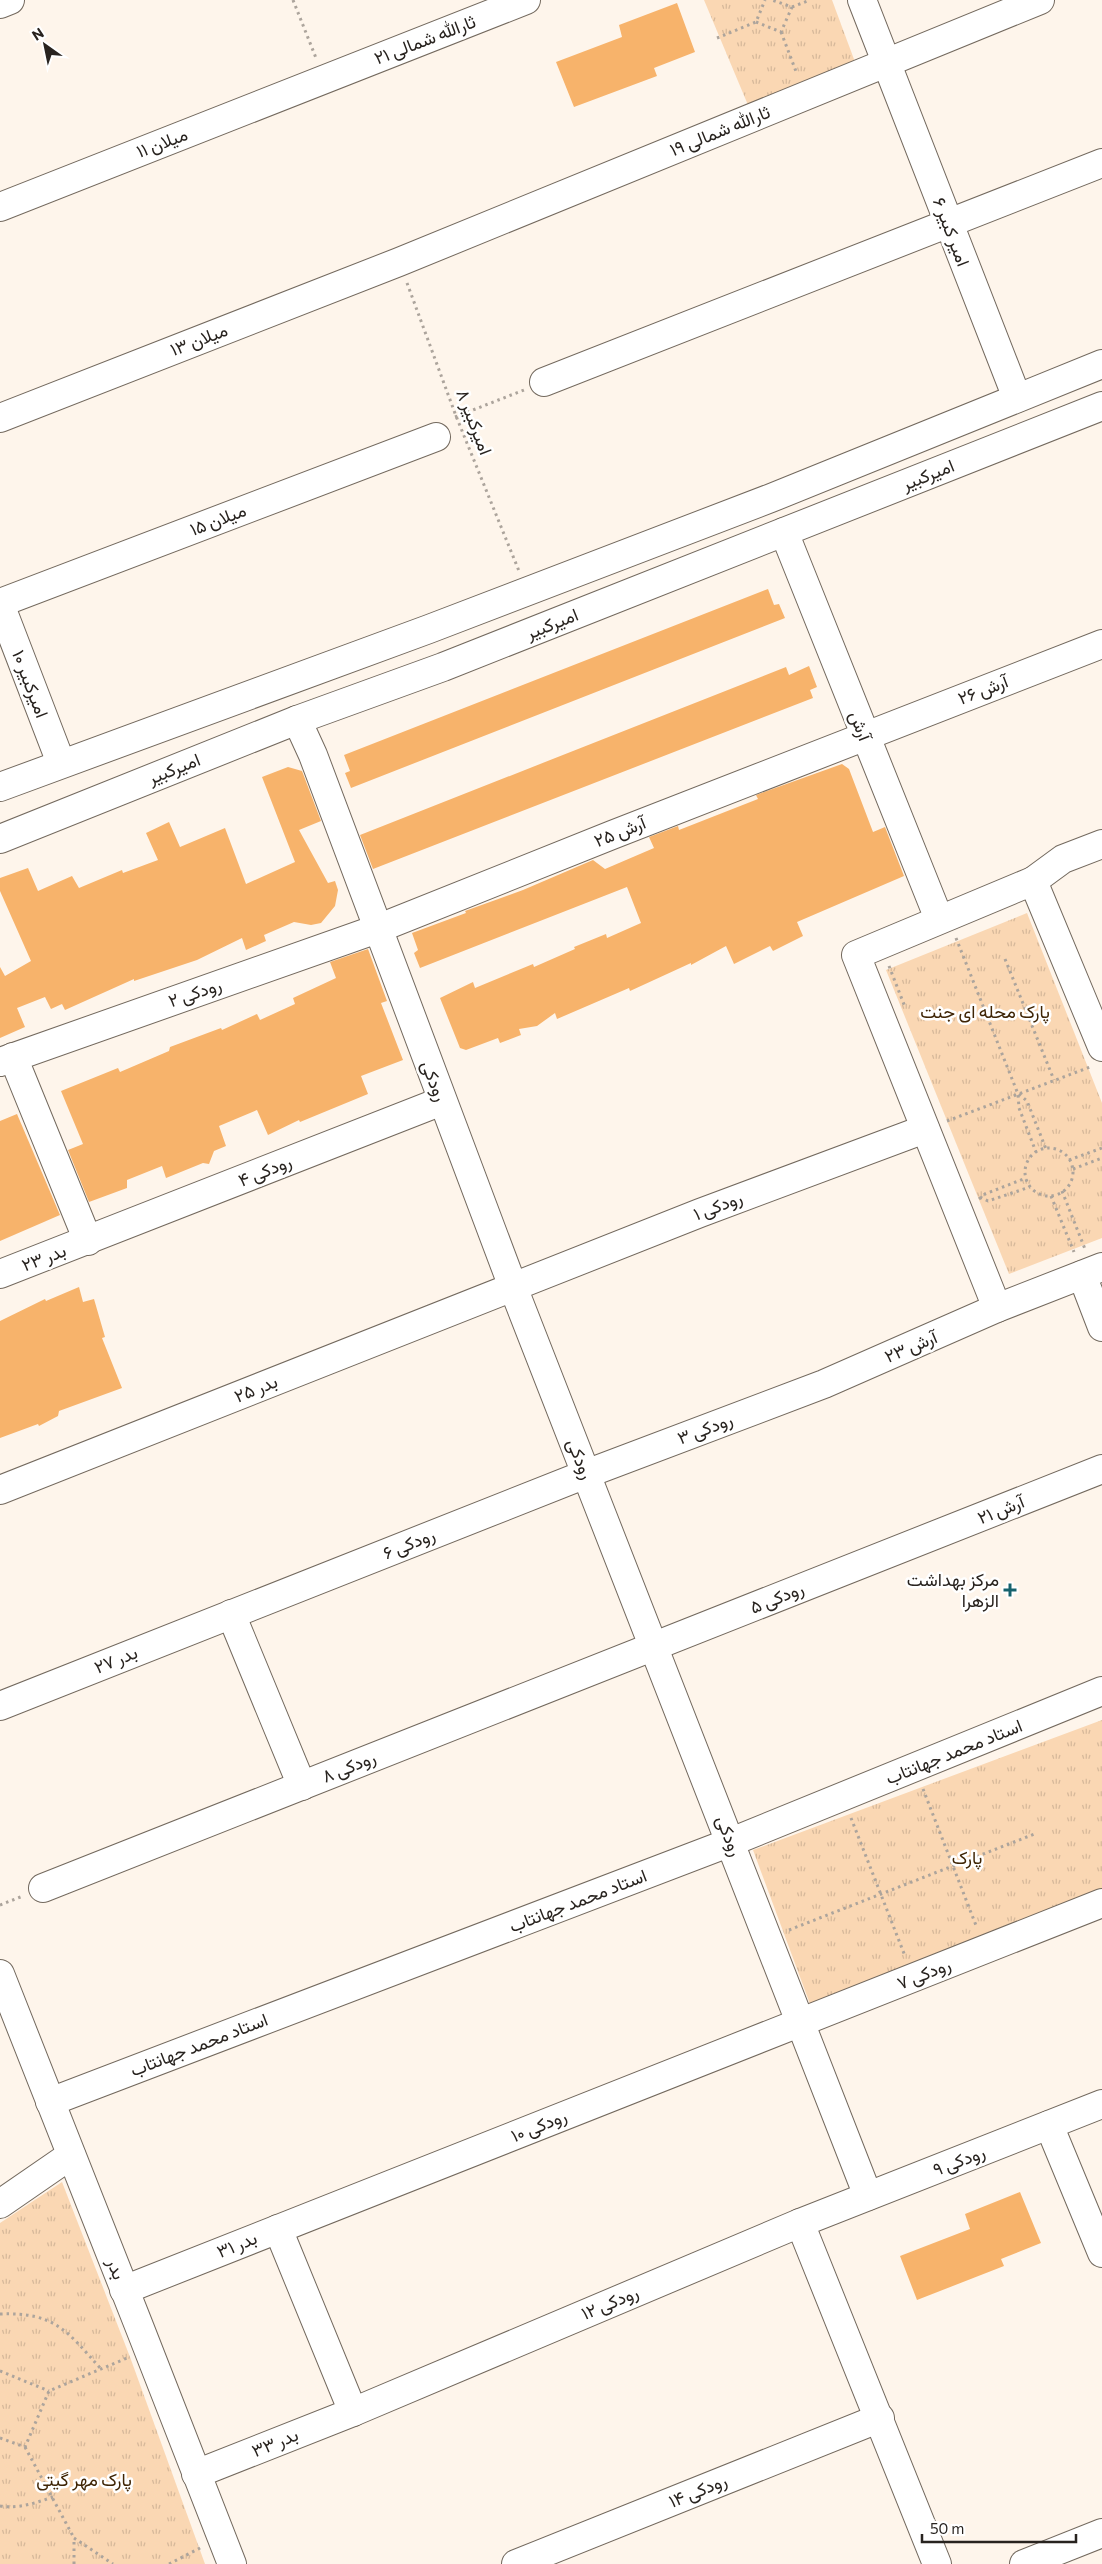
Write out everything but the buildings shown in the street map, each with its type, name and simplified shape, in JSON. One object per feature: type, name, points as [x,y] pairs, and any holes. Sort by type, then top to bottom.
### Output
[{"type":"street","points":[[0,4],[10,0]]},
{"type":"street","name":"ثارالله شمالی ۲۱","points":[[324,79],[526,0]]},
{"type":"street","name":"امیر کبیر ۶","points":[[862,0],[948,224],[1018,398]]},
{"type":"street","name":"ثارالله شمالی ۱۹","points":[[399,262],[1040,0]]},
{"type":"street","name":"میلان ۱۱","points":[[0,207],[324,79]]},
{"type":"street","points":[[544,382],[1102,163]]},
{"type":"street","name":"میلان ۱۳","points":[[0,418],[399,262]]},
{"type":"street","points":[[0,788],[430,629],[527,590],[772,498],[1102,364]]},
{"type":"street","name":"امیرکبیر","points":[[0,839],[297,720],[443,667],[1102,406]]},
{"type":"street","name":"میلان ۱۵","points":[[0,604],[436,437]]},
{"type":"street","name":"آرش","points":[[784,532],[864,736],[943,929]]},
{"type":"street","name":"امیرکبیر ۱۰","points":[[0,604],[61,764]]},
{"type":"street","points":[[430,629],[443,667]]},
{"type":"street","name":"آرش ۲۶","points":[[864,736],[1102,644]]},
{"type":"street","name":"رودکی","points":[[297,720],[316,764],[513,1287],[868,2196]]},
{"type":"street","name":"آرش ۲۵","points":[[377,929],[864,736]]},
{"type":"street","points":[[997,1308],[937,1125],[856,955],[943,929],[1033,881],[1063,859],[1102,844]]},
{"type":"street","points":[[1033,881],[1098,1056]]},
{"type":"street","name":"رودکی ۲","points":[[6,1060],[377,929]]},
{"type":"street","points":[[6,1060],[88,1241]]},
{"type":"street","name":"رودکی ۴","points":[[88,1241],[442,1101]]},
{"type":"street","name":"رودکی ۱","points":[[513,1287],[700,1212],[937,1125]]},
{"type":"street","name":"بدر ۲۳","points":[[0,1274],[88,1241]]},
{"type":"street","points":[[1092,1271],[1102,1326]]},
{"type":"street","name":"آرش ۲۳","points":[[824,1384],[997,1308],[1092,1271]]},
{"type":"street","name":"بدر ۲۵","points":[[0,1490],[513,1287]]},
{"type":"street","name":"رودکی ۳","points":[[586,1474],[824,1384]]},
{"type":"street","name":"آرش ۲۱","points":[[900,1550],[1102,1469]]},
{"type":"street","name":"رودکی ۶","points":[[231,1614],[586,1474]]},
{"type":"street","name":"رودکی ۵","points":[[654,1647],[900,1550]]},
{"type":"street","points":[[231,1614],[302,1786]]},
{"type":"street","name":"بدر ۲۷","points":[[0,1706],[231,1614]]},
{"type":"street","name":"رودکی ۸","points":[[43,1888],[654,1647]]},
{"type":"street","name":"استاد محمد جهانتاب","points":[[50,2102],[731,1842],[1102,1692]]},
{"type":"street","name":"رودکی ۷","points":[[801,2022],[1102,1903]]},
{"type":"street","name":"بدر","points":[[0,1974],[124,2290],[150,2349],[196,2474],[232,2564]]},
{"type":"street","name":"رودکی ۱۰","points":[[278,2229],[801,2022]]},
{"type":"street","name":"رودکی ۹","points":[[868,2196],[1102,2104]]},
{"type":"street","points":[[1049,2125],[1102,2253]]},
{"type":"street","points":[[0,2204],[71,2155]]},
{"type":"street","name":"رودکی ۱۲","points":[[353,2412],[868,2196]]},
{"type":"street","points":[[800,2223],[880,2418],[937,2564]]},
{"type":"street","points":[[278,2229],[353,2412]]},
{"type":"street","name":"بدر ۳۱","points":[[124,2290],[278,2229]]},
{"type":"street","name":"بدر ۳۳","points":[[196,2474],[353,2412]]},
{"type":"street","name":"رودکی ۱۴","points":[[516,2564],[880,2418]]},
{"type":"street","points":[[1024,2564],[1102,2533]]},
{"type":"path","points":[[293,0],[324,79]]},
{"type":"path","points":[[756,22],[765,0]]},
{"type":"path","points":[[772,0],[792,7],[810,0]]},
{"type":"path","points":[[792,7],[781,32],[806,96]]},
{"type":"path","points":[[717,38],[756,22],[781,32]]},
{"type":"path","name":"امیرکبیر ۸","points":[[399,262],[456,416],[527,590]]},
{"type":"path","points":[[436,437],[456,416],[544,382]]},
{"type":"path","points":[[943,929],[956,936],[1018,1094],[1019,1108],[1036,1152]]},
{"type":"path","points":[[1005,960],[1054,1080]]},
{"type":"path","points":[[888,963],[906,1009]]},
{"type":"path","points":[[937,1125],[1054,1080],[1098,1056]]},
{"type":"path","points":[[1018,1094],[1027,1101],[1046,1149]]},
{"type":"path","points":[[937,1125],[945,1111]]},
{"type":"path","points":[[937,1125],[952,1129]]},
{"type":"path","points":[[1069,1160],[1102,1148]]},
{"type":"path","points":[[1046,1149],[1058,1150],[1069,1160],[1073,1169],[1070,1184],[1062,1191],[1050,1196],[1043,1195],[1030,1187],[1026,1178],[1026,1165],[1036,1152],[1046,1149]]},
{"type":"path","points":[[1073,1169],[1102,1158]]},
{"type":"path","points":[[980,1198],[985,1194],[1026,1178]]},
{"type":"path","points":[[977,1190],[980,1198],[988,1201],[1030,1187]]},
{"type":"path","points":[[1050,1196],[1074,1252],[1081,1255],[1085,1248],[1062,1191]]},
{"type":"path","points":[[914,1768],[986,1949]]},
{"type":"path","points":[[843,1797],[914,1978]]},
{"type":"path","points":[[768,1938],[1037,1833]]},
{"type":"path","points":[[0,2314],[35,2316],[59,2324],[101,2369]]},
{"type":"path","points":[[25,2447],[49,2391],[150,2349]]},
{"type":"path","points":[[0,2371],[49,2391]]},
{"type":"path","points":[[0,2438],[25,2447],[74,2538],[74,2564]]},
{"type":"path","points":[[0,2506],[12,2508],[28,2506],[53,2497]]},
{"type":"path","points":[[74,2538],[113,2564]]},
{"type":"path","points":[[169,2564],[222,2539]]},
{"type":"green space","points":[[704,0],[832,0],[855,62],[748,105]]},
{"type":"green space","name":"پارک محله ای جنت","points":[[1027,913],[1102,1103],[1102,1238],[1009,1274],[886,970]]},
{"type":"green space","name":"پارک","points":[[1102,1720],[1102,1895],[810,2004],[753,1850]]},
{"type":"green space","name":"پارک مهر گیتی","points":[[62,2182],[130,2357],[205,2564],[0,2564],[0,2223]]},
{"type":"place","name":"مرکز بهداشت الزهرا","points":[[1010,1590]]}]
